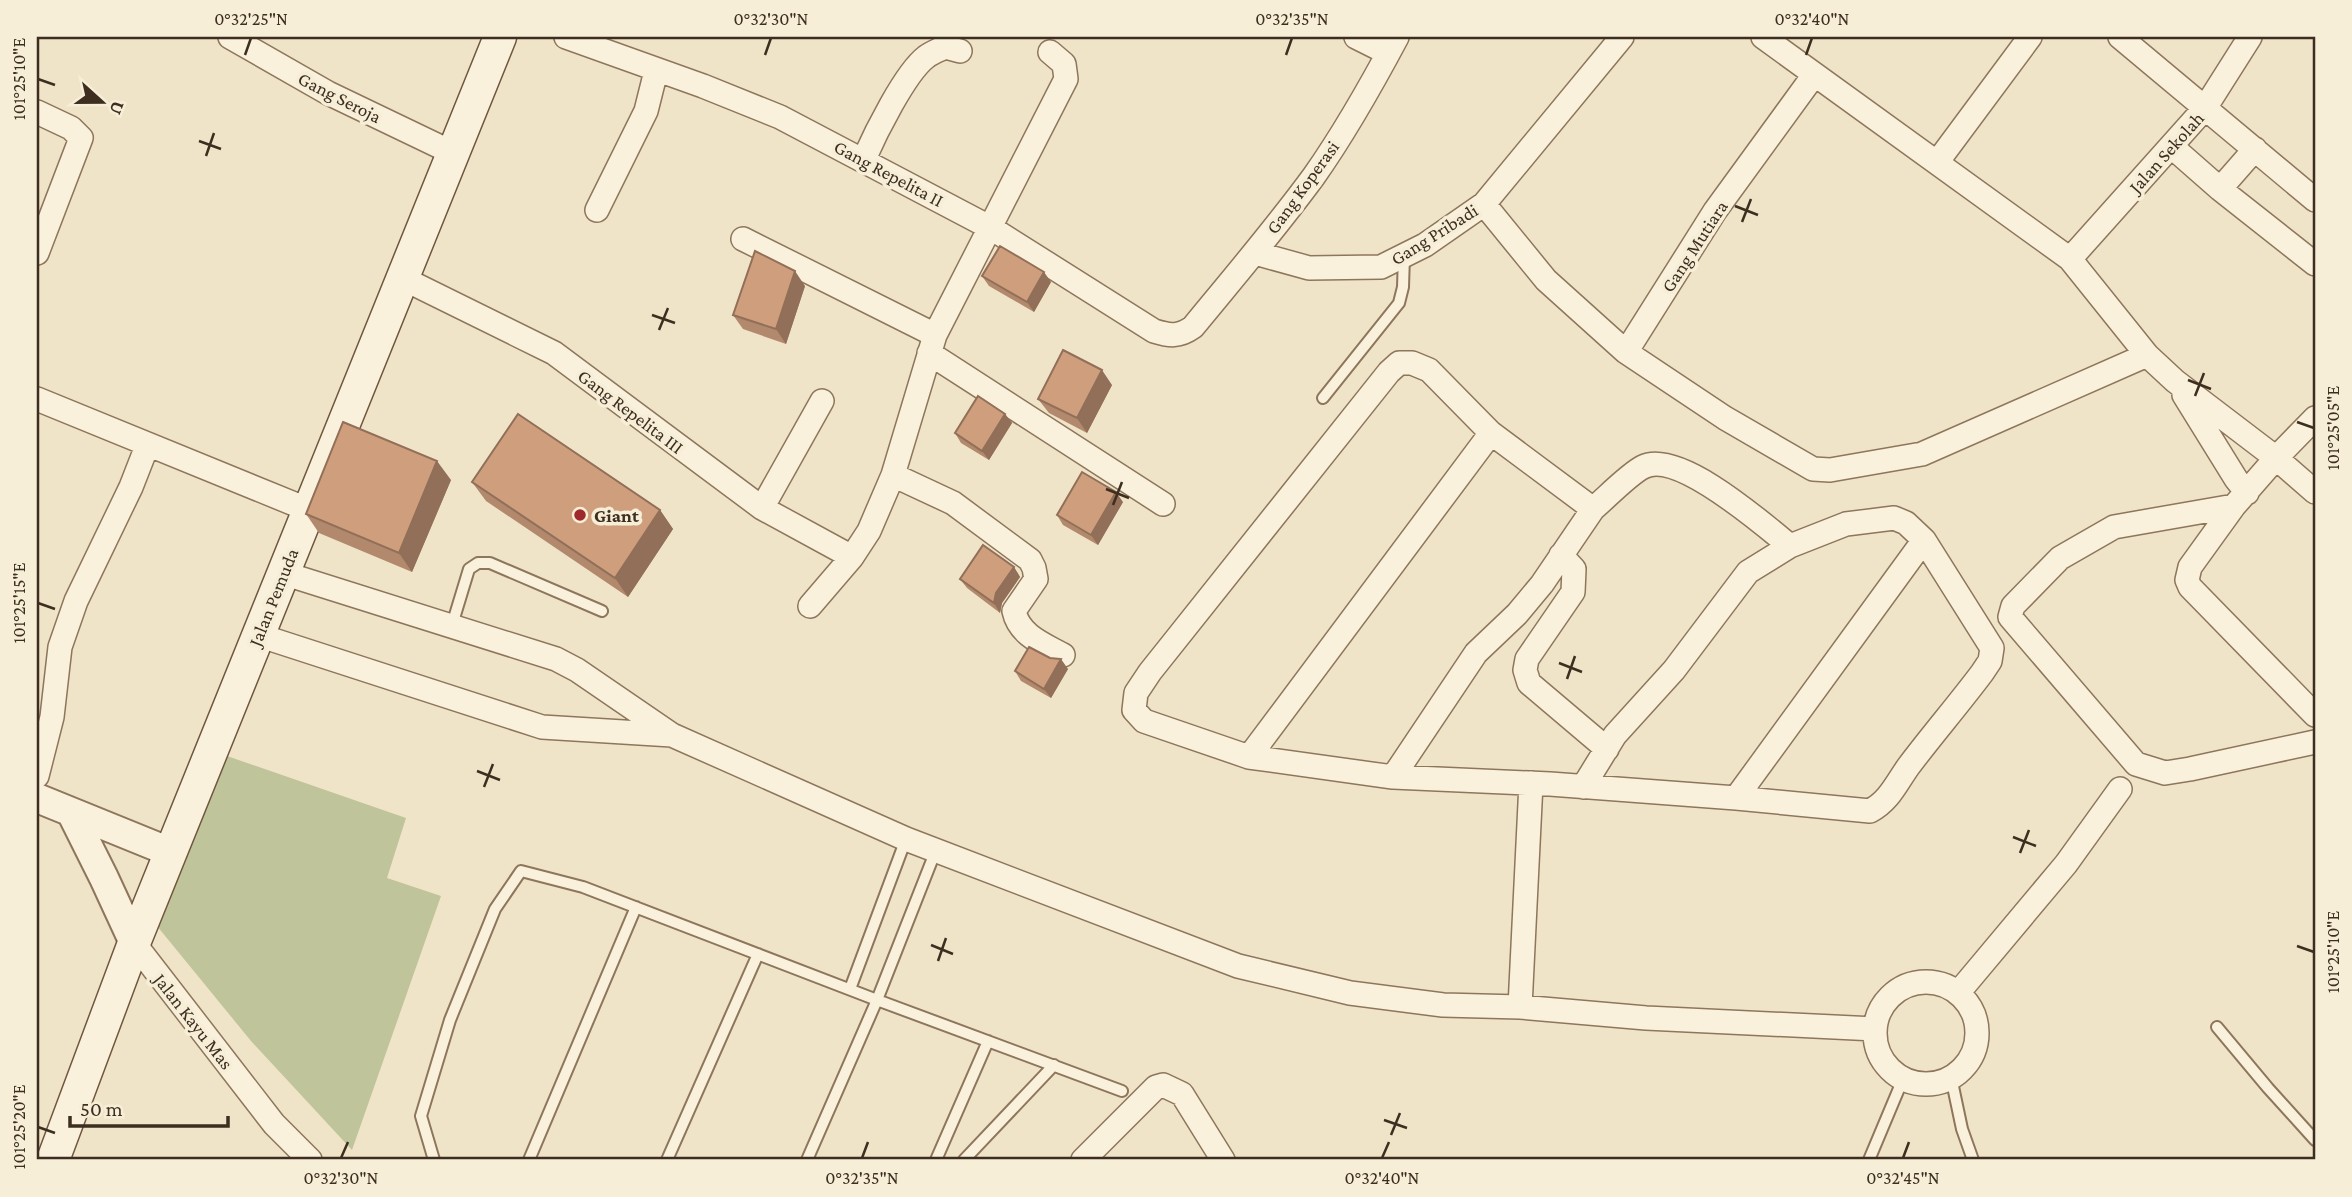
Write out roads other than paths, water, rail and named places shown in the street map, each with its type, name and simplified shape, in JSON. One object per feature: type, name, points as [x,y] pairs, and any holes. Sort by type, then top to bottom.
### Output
[{"type":"main road","name":"Jalan Pemuda","points":[[53,1160],[134,943],[453,153],[494,39]]},
{"type":"street","name":"Gang Seroja","points":[[230,37],[328,93],[453,153]]},
{"type":"street","name":"Gang Repelita II","points":[[566,37],[780,117],[991,228],[1154,331],[1181,336],[1193,327]]},
{"type":"street","points":[[1356,37],[1393,45]]},
{"type":"street","name":"Gang Pribadi","points":[[1255,253],[1308,268],[1381,267],[1425,245],[1484,204],[1622,37]]},
{"type":"street","points":[[1763,37],[2070,259],[2147,355],[2175,381],[2276,457],[2315,492]]},
{"type":"street","points":[[1938,161],[2030,37]]},
{"type":"street","points":[[2120,37],[2315,200]]},
{"type":"street","name":"Jalan Sekolah","points":[[2070,259],[2205,108],[2250,37]]},
{"type":"street","name":"Gang Koperasi","points":[[1193,327],[1315,175],[1393,45]]},
{"type":"street","points":[[864,159],[880,125],[926,57],[945,47],[960,51]]},
{"type":"street","points":[[810,606],[852,557],[869,531],[893,475],[932,344],[1066,79],[1064,64],[1051,52]]},
{"type":"street","points":[[597,210],[646,111],[656,71]]},
{"type":"street","name":"Gang Mutiara","points":[[1626,352],[1715,211],[1814,75]]},
{"type":"street","points":[[37,112],[71,128],[82,138],[37,253]]},
{"type":"street","points":[[2171,146],[2220,189],[2315,264]]},
{"type":"street","points":[[2220,189],[2255,149]]},
{"type":"street","points":[[1484,204],[1546,280],[1626,352],[1725,418],[1813,469],[1830,470],[1922,454],[2147,355]]},
{"type":"street","points":[[743,239],[932,344],[1163,504]]},
{"type":"street","name":"Gang Repelita III","points":[[402,278],[554,353],[762,508],[852,557]]},
{"type":"street","points":[[1583,787],[1615,736],[1675,670],[1748,572],[1790,545],[1846,524],[1894,518],[1906,523],[1924,540],[1992,648],[1990,661],[1982,673],[1907,769],[1890,796],[1882,805],[1870,811],[1531,783],[1394,777],[1249,757],[1144,720],[1134,710],[1136,693],[1150,672],[1389,372],[1399,363],[1412,363],[1429,370],[1491,433],[1593,509]]},
{"type":"street","points":[[2175,381],[2236,479],[2241,499]]},
{"type":"street","points":[[37,399],[309,510]]},
{"type":"street","points":[[762,508],[822,401]]},
{"type":"street","points":[[2315,418],[2276,457],[2241,499],[2190,567],[2187,580],[2190,587],[2315,715]]},
{"type":"street","points":[[1249,757],[1491,433]]},
{"type":"street","points":[[37,776],[52,717],[60,647],[76,601],[131,487],[147,446]]},
{"type":"street","points":[[1394,777],[1476,653],[1517,614],[1542,584],[1593,509],[1643,466],[1665,464],[1682,470],[1731,498],[1790,545]]},
{"type":"street","points":[[893,475],[953,503],[1030,560],[1036,579],[1014,611],[1016,623],[1027,635],[1063,655]]},
{"type":"street","points":[[2241,499],[2114,527],[2060,558],[2013,606],[2010,617],[2136,764],[2165,773],[2315,742]]},
{"type":"street","points":[[1736,798],[1924,540]]},
{"type":"street","points":[[1561,555],[1574,569],[1573,592],[1527,659],[1525,670],[1529,683],[1607,749]]},
{"type":"street","points":[[283,573],[556,659],[578,670],[672,735],[906,839],[1238,966],[1350,993],[1443,1004],[1520,1007],[1646,1018],[1875,1029]]},
{"type":"street","points":[[258,635],[542,727],[672,735]]},
{"type":"street","points":[[1520,1007],[1531,783]]},
{"type":"street","points":[[1958,993],[2066,864],[2120,789]]},
{"type":"street","points":[[37,798],[170,852]]},
{"type":"street","points":[[71,812],[134,943]]},
{"type":"street","name":"Jalan Kayu Mas","points":[[134,943],[274,1124],[310,1160]]},
{"type":"street","points":[[1936,982],[1958,993],[1973,1010],[1977,1037],[1969,1060],[1951,1077],[1927,1084],[1903,1079],[1893,1073],[1878,1053],[1875,1029],[1877,1016],[1890,996],[1911,983],[1936,982]]},
{"type":"street","points":[[1083,1160],[1156,1087],[1163,1085],[1182,1094],[1223,1160]]},
{"type":"lane","points":[[1323,398],[1399,303],[1403,287],[1404,256]]},
{"type":"lane","points":[[452,625],[469,569],[478,563],[490,563],[602,611]]},
{"type":"lane","points":[[850,989],[906,839]]},
{"type":"lane","points":[[807,1160],[877,1000],[936,850]]},
{"type":"lane","points":[[434,1160],[421,1116],[439,1056],[450,1020],[495,909],[521,871],[583,887],[1122,1091]]},
{"type":"lane","points":[[529,1160],[636,907]]},
{"type":"lane","points":[[667,1160],[758,954]]},
{"type":"lane","points":[[2217,1027],[2315,1140]]},
{"type":"lane","points":[[936,1160],[988,1041]]},
{"type":"lane","points":[[964,1160],[1054,1065]]},
{"type":"lane","points":[[1951,1077],[1962,1129],[1973,1160]]},
{"type":"lane","points":[[1869,1160],[1903,1079]]},
{"type":"place","name":"Giant","points":[[580,515]]}]
